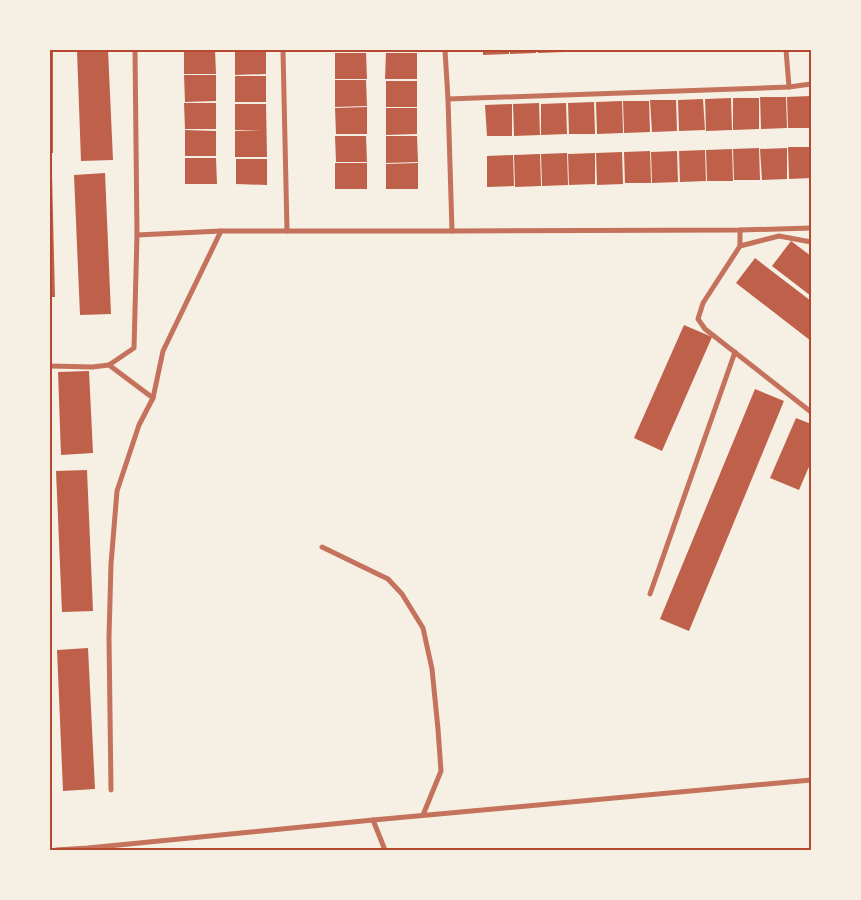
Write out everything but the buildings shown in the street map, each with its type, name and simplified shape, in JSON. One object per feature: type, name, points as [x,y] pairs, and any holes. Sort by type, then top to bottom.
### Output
[{"type":"street","points":[[50,366],[92,367],[109,364],[134,348],[136,50]]},
{"type":"street","points":[[282,50],[287,231]]},
{"type":"street","points":[[445,50],[452,232]]},
{"type":"street","points":[[786,50],[789,86]]},
{"type":"street","points":[[448,99],[811,84]]},
{"type":"street","points":[[136,235],[221,230],[452,232],[811,228]]},
{"type":"street","points":[[111,790],[108,637],[110,564],[118,491],[139,425],[152,398],[163,351],[221,230]]},
{"type":"street","points":[[740,230],[740,246],[703,303],[698,318],[705,329],[811,412]]},
{"type":"street","points":[[740,246],[779,236],[811,242]]},
{"type":"street","points":[[650,594],[735,352]]},
{"type":"street","points":[[109,364],[152,398]]},
{"type":"street","points":[[322,547],[388,579],[402,594],[423,628],[432,669],[441,771],[423,816]]},
{"type":"street","points":[[56,850],[811,780]]},
{"type":"street","points":[[372,820],[385,850]]}]
